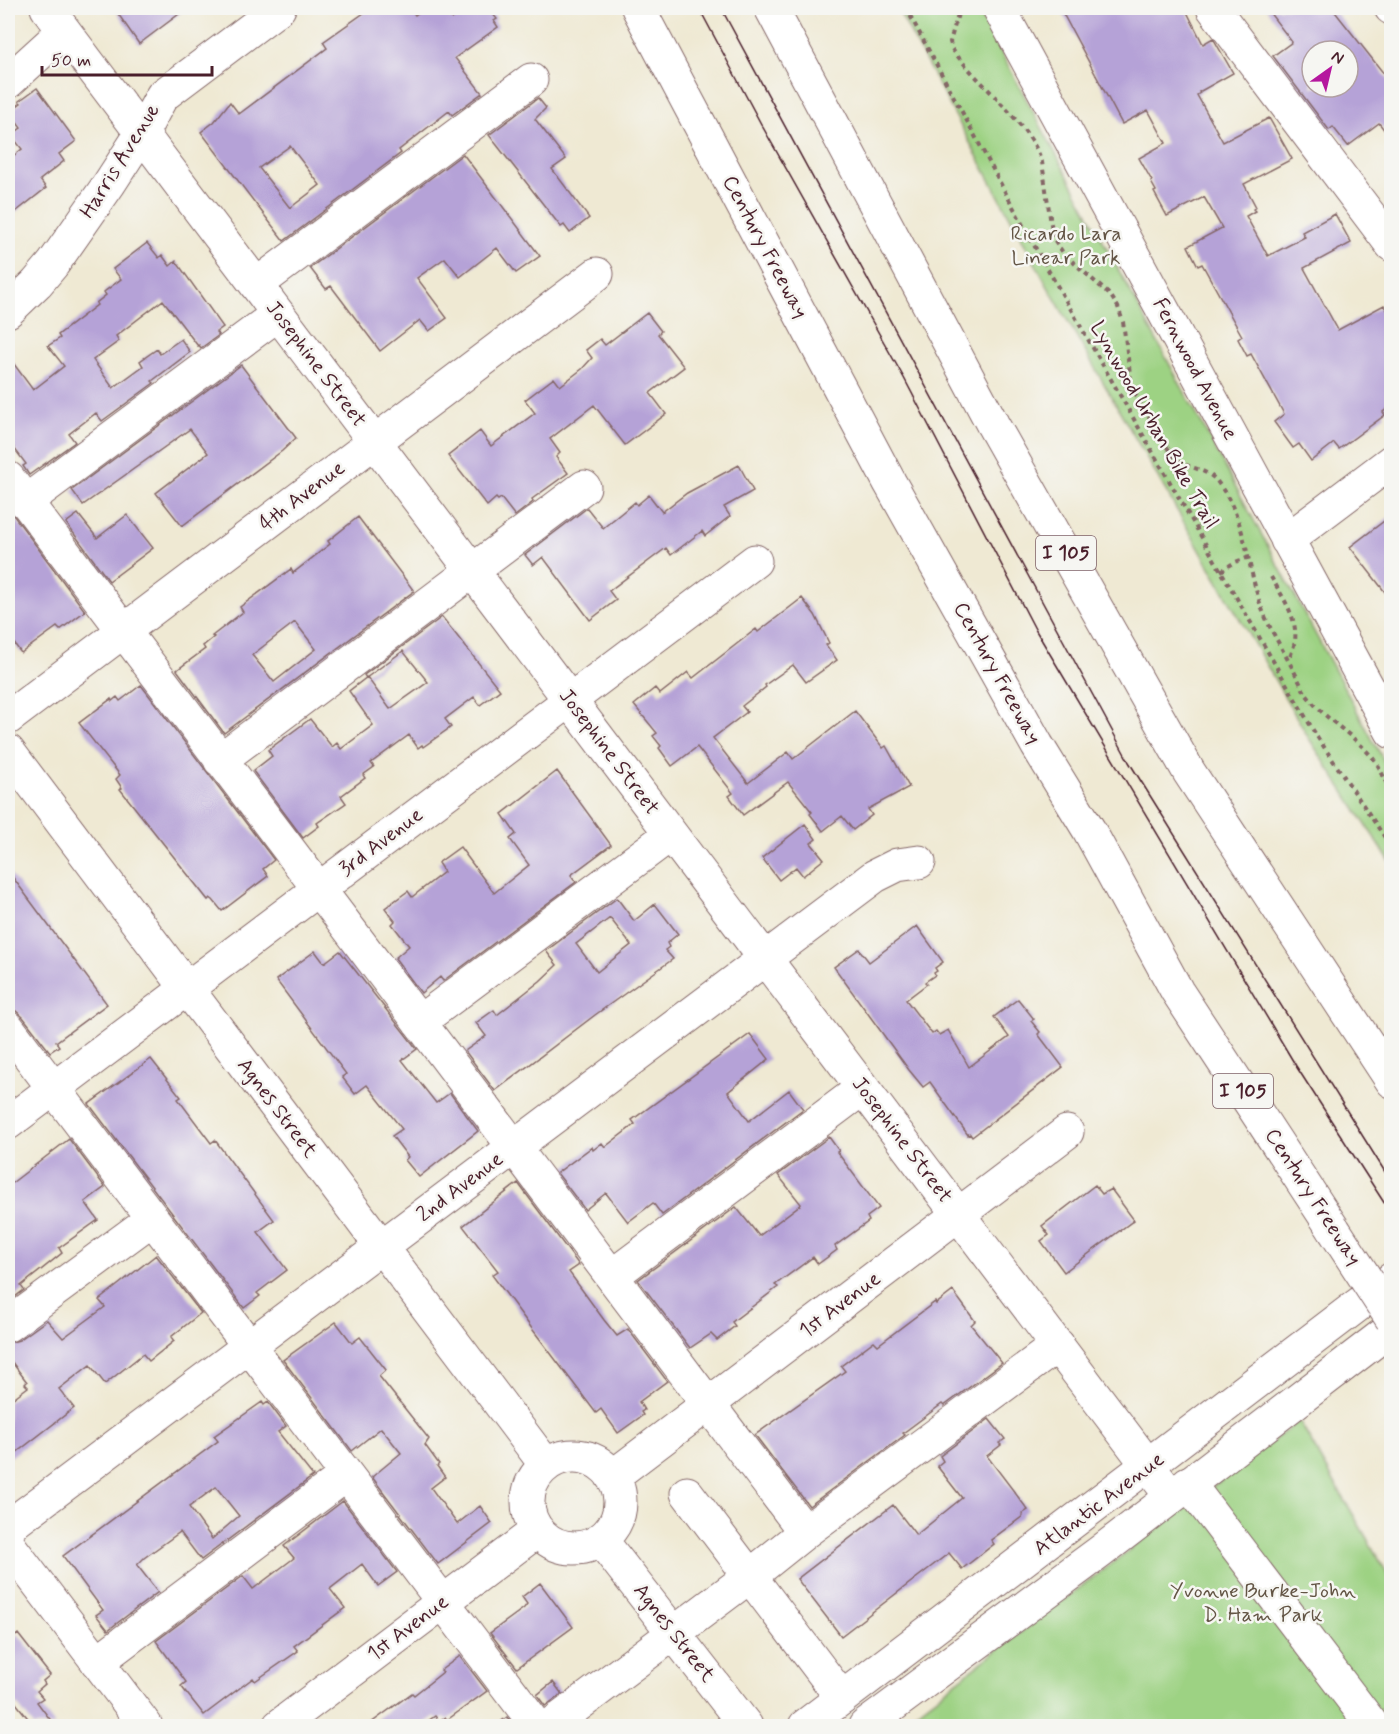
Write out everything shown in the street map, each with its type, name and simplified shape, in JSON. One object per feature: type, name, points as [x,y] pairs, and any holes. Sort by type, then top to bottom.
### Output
[{"type":"main road","name":"Harris Avenue","points":[[8,311],[53,264],[142,133],[159,99],[279,8]]},
{"type":"main road","name":"Century Freeway","points":[[638,8],[890,483],[1037,745],[1089,830],[1177,991],[1392,1319]]},
{"type":"main road","name":"I 105","points":[[771,8],[993,425],[1189,772],[1392,1081]]},
{"type":"main road","name":"Fernwood Avenue","points":[[999,8],[1392,732]]},
{"type":"main road","points":[[1213,8],[1392,245]]},
{"type":"main road","name":"Josephine Street","points":[[55,19],[1149,1466],[1180,1490],[1373,1726]]},
{"type":"main road","points":[[8,82],[55,19]]},
{"type":"main road","points":[[256,285],[531,80]]},
{"type":"main road","name":"4th Avenue","points":[[8,718],[597,274]]},
{"type":"main road","points":[[278,314],[16,490],[805,1532]]},
{"type":"main road","points":[[1287,540],[1392,461]]},
{"type":"main road","points":[[220,760],[584,487]]},
{"type":"main road","name":"3rd Avenue","points":[[8,1123],[755,561]]},
{"type":"main road","name":"Agnes Street","points":[[8,751],[546,1465]]},
{"type":"main road","points":[[419,1022],[671,834]]},
{"type":"main road","name":"2nd Avenue","points":[[8,1527],[875,876],[897,866],[919,861]]},
{"type":"main road","points":[[8,1028],[537,1726]]},
{"type":"main road","points":[[612,1276],[864,1089]]},
{"type":"main road","name":"1st Avenue","points":[[612,1477],[1067,1132]]},
{"type":"main road","points":[[8,1325],[152,1219]]},
{"type":"main road","name":"Atlantic Avenue","points":[[805,1726],[1392,1279]]},
{"type":"main road","name":"Atlantic Avenue","points":[[866,1726],[1392,1328]]},
{"type":"main road","points":[[550,1726],[805,1532],[1058,1345]]},
{"type":"main road","points":[[572,1456],[587,1458],[602,1466],[612,1477],[618,1491],[620,1505],[617,1520],[601,1540],[590,1546],[566,1548],[545,1539],[537,1531],[531,1521],[528,1498],[536,1475],[546,1465],[572,1456]]},
{"type":"main road","points":[[97,1662],[346,1475]]},
{"type":"main road","points":[[687,1493],[842,1698]]},
{"type":"main road","name":"1st Avenue","points":[[279,1726],[537,1531]]},
{"type":"main road","name":"Agnes Street","points":[[601,1540],[746,1726]]},
{"type":"main road","points":[[12,1560],[97,1662],[146,1726]]},
{"type":"path","name":"Lynwood Urban Bike Trail","points":[[906,8],[1026,232],[1221,571],[1316,735],[1392,848]]},
{"type":"path","points":[[952,8],[958,14],[950,42],[952,49],[1031,140],[1042,162],[1051,226],[1057,246],[1111,296],[1118,307],[1123,322],[1132,388],[1173,457],[1179,463],[1208,473],[1219,483],[1239,521],[1266,622],[1306,694],[1325,717],[1361,746],[1376,762],[1392,794]]},
{"type":"path","points":[[1221,571],[1235,562],[1250,557]]},
{"type":"path","points":[[1271,577],[1289,609],[1294,625],[1295,641],[1288,661]]},
{"type":"green space","name":"Ricardo Lara Linear Park","points":[[897,8],[977,8],[1391,774],[1391,863],[1308,737],[1048,287]]},
{"type":"green space","name":"Yvonne Burke-John D. Ham Park","points":[[1299,1421],[1391,1580],[1391,1726],[898,1726]]},
{"type":"building","points":[[114,8],[187,8],[139,44]]},
{"type":"building","points":[[371,8],[410,8],[415,15],[425,8],[443,8],[452,19],[467,8],[488,8],[497,19],[494,21],[498,27],[455,58],[482,93],[452,115],[449,111],[399,150],[401,153],[284,241],[201,132],[214,122],[230,102],[239,114],[327,48],[323,42]],"holes":[[[290,146],[320,185],[290,208],[259,168]]]},
{"type":"building","points":[[1060,8],[1185,8],[1203,44],[1213,38],[1233,73],[1197,95],[1223,142],[1269,118],[1292,159],[1244,184],[1256,207],[1253,209],[1255,211],[1246,216],[1268,256],[1305,237],[1302,232],[1335,214],[1351,243],[1304,268],[1338,330],[1384,305],[1392,318],[1392,405],[1383,412],[1385,415],[1339,449],[1334,443],[1311,461],[1299,444],[1293,448],[1274,422],[1284,414],[1251,354],[1247,356],[1238,339],[1242,336],[1202,264],[1198,266],[1188,246],[1222,228],[1204,197],[1167,216],[1139,158],[1166,143],[1148,110],[1122,124]]},
{"type":"building","points":[[1266,8],[1332,8],[1356,39],[1300,39],[1300,92],[1273,56],[1292,42]]},
{"type":"building","points":[[1360,43],[1392,84],[1392,140],[1379,123],[1348,146],[1333,127],[1329,130],[1306,99],[1360,99]]},
{"type":"building","points":[[37,88],[76,141],[59,154],[64,161],[40,180],[46,188],[8,218],[8,160],[22,149],[11,135],[21,128],[9,112],[21,103],[19,101]]},
{"type":"building","points":[[538,98],[546,108],[535,119],[566,159],[552,169],[589,218],[570,233],[564,225],[561,227],[489,135]]},
{"type":"building","points":[[463,154],[540,256],[516,273],[497,248],[460,277],[445,258],[417,278],[447,318],[429,331],[420,320],[380,351],[331,286],[326,289],[310,268]]},
{"type":"building","points":[[147,243],[159,258],[162,255],[170,266],[176,261],[223,327],[216,332],[219,335],[201,348],[163,300],[116,336],[119,341],[93,360],[113,388],[143,366],[140,361],[157,349],[160,354],[181,339],[190,352],[152,381],[154,383],[102,421],[96,413],[69,434],[75,442],[29,475],[23,466],[26,464],[8,440],[8,356],[33,390],[64,366],[48,346],[60,338],[58,335],[97,305],[96,303],[106,295],[104,292],[121,279],[113,269]]},
{"type":"building","points":[[647,313],[661,331],[658,334],[684,367],[650,393],[666,414],[625,445],[594,405],[550,439],[560,453],[556,457],[568,473],[532,499],[533,502],[515,516],[501,498],[498,500],[496,498],[487,506],[448,456],[480,431],[491,446],[535,413],[525,400],[554,378],[560,386],[592,358],[586,350],[600,339],[605,345]]},
{"type":"building","points":[[241,365],[296,438],[282,451],[182,526],[156,493],[208,453],[190,429],[83,505],[72,490]]},
{"type":"building","points":[[739,465],[753,491],[724,507],[730,516],[705,536],[702,531],[671,555],[666,548],[609,591],[616,600],[590,620],[543,557],[533,565],[525,555],[587,508],[603,528],[635,502],[637,505],[649,495],[662,512],[687,493]]},
{"type":"building","points":[[8,508],[85,611],[60,630],[57,627],[21,653],[8,635]]},
{"type":"building","points":[[78,514],[97,538],[127,515],[153,548],[109,581],[66,523]]},
{"type":"building","points":[[1392,515],[1392,601],[1350,547]]},
{"type":"building","points":[[358,517],[414,591],[224,733],[177,670],[205,649],[203,646],[214,637],[212,636],[243,612],[240,607],[291,569],[293,573],[330,544],[328,541]],"holes":[[[295,622],[316,649],[274,682],[252,655]]]},
{"type":"building","points":[[802,598],[815,615],[829,643],[826,645],[837,660],[806,682],[793,665],[765,685],[766,687],[742,706],[747,712],[713,738],[748,783],[788,752],[793,759],[855,711],[883,748],[886,746],[909,787],[868,809],[872,815],[853,830],[842,816],[823,831],[810,814],[812,812],[788,782],[743,815],[729,796],[733,793],[697,747],[672,766],[653,736],[657,733],[634,705],[655,688],[660,694],[688,672],[693,678],[756,629],[758,632]]},
{"type":"building","points":[[442,617],[500,690],[480,705],[474,697],[445,719],[451,727],[423,747],[422,745],[418,748],[409,735],[371,763],[374,767],[363,775],[365,778],[341,796],[346,803],[317,823],[319,826],[303,838],[253,771],[272,756],[268,750],[310,719],[332,747],[337,743],[341,749],[373,725],[349,691],[366,678],[364,675]],"holes":[[[403,651],[428,682],[390,709],[367,677]]]},
{"type":"building","points":[[141,685],[274,860],[263,869],[268,876],[222,911],[213,900],[210,898],[208,900],[120,789],[122,788],[116,779],[120,775],[79,723],[111,699],[112,701],[117,697],[120,701]]},
{"type":"building","points":[[557,771],[611,845],[571,875],[576,882],[443,981],[440,977],[421,993],[395,958],[409,946],[392,924],[395,921],[385,908],[408,891],[412,897],[444,872],[438,863],[460,847],[494,893],[529,865],[510,839],[516,834],[502,814]]},
{"type":"building","points":[[805,824],[816,839],[811,843],[824,859],[803,876],[796,867],[779,880],[762,858]]},
{"type":"building","points":[[8,871],[107,1004],[56,1042],[59,1046],[50,1052],[23,1017],[16,1011],[8,1010]]},
{"type":"building","points":[[617,898],[634,921],[655,904],[678,934],[667,943],[669,947],[665,950],[673,959],[495,1091],[465,1051],[486,1036],[476,1023],[494,1010],[497,1015],[557,965],[546,951]],"holes":[[[610,918],[631,945],[597,972],[576,944]]]},
{"type":"building","points":[[917,926],[943,962],[935,968],[937,971],[935,975],[925,982],[927,984],[906,1000],[932,1034],[936,1031],[939,1035],[948,1030],[969,1067],[1009,1037],[994,1017],[1018,999],[1034,1019],[1031,1021],[1040,1032],[1038,1034],[1063,1067],[972,1137],[968,1135],[930,1082],[923,1087],[909,1070],[834,967],[859,949],[869,962]]},
{"type":"building","points":[[315,951],[324,963],[340,951],[417,1049],[402,1060],[436,1103],[450,1093],[478,1131],[419,1177],[405,1160],[408,1157],[392,1136],[402,1129],[367,1085],[355,1094],[342,1077],[346,1074],[276,980]]},
{"type":"building","points":[[750,1034],[769,1059],[728,1092],[749,1121],[789,1090],[803,1109],[662,1215],[653,1203],[628,1222],[606,1193],[585,1210],[557,1173],[592,1147],[593,1150],[602,1143],[605,1147],[635,1124],[632,1120]]},
{"type":"building","points":[[151,1059],[181,1097],[178,1099],[211,1143],[215,1140],[274,1220],[258,1232],[287,1270],[257,1293],[260,1296],[244,1308],[89,1104]]},
{"type":"building","points":[[829,1137],[839,1151],[837,1152],[879,1208],[867,1217],[869,1221],[835,1246],[837,1250],[818,1264],[813,1257],[775,1285],[778,1287],[732,1322],[735,1326],[717,1340],[711,1334],[690,1348],[638,1280],[736,1207],[759,1236],[801,1204],[778,1175]]},
{"type":"building","points":[[69,1139],[105,1187],[85,1202],[98,1220],[59,1248],[62,1253],[21,1286],[24,1290],[8,1302],[8,1186]]},
{"type":"building","points":[[518,1183],[579,1265],[569,1272],[604,1320],[617,1336],[628,1329],[667,1381],[639,1402],[644,1410],[641,1412],[643,1415],[618,1433],[601,1409],[596,1413],[533,1330],[492,1275],[498,1271],[463,1226]]},
{"type":"building","points":[[1095,1185],[1102,1194],[1111,1189],[1134,1220],[1064,1272],[1041,1241],[1049,1235],[1042,1226]]},
{"type":"building","points":[[156,1255],[201,1313],[171,1337],[174,1341],[149,1361],[143,1354],[105,1384],[90,1365],[59,1389],[74,1408],[8,1459],[8,1402],[28,1387],[25,1384],[27,1382],[8,1357],[8,1343],[19,1340],[47,1320],[63,1338],[105,1307],[99,1300]]},
{"type":"building","points":[[953,1291],[975,1321],[971,1325],[1002,1363],[944,1406],[942,1404],[903,1433],[905,1435],[809,1506],[755,1435],[845,1371],[841,1366],[874,1341],[878,1345]]},
{"type":"building","points":[[336,1322],[352,1343],[360,1337],[386,1370],[379,1376],[429,1439],[425,1445],[439,1464],[437,1466],[445,1477],[431,1488],[457,1524],[480,1506],[492,1523],[438,1564],[372,1477],[401,1453],[381,1428],[352,1451],[283,1360]]},
{"type":"building","points":[[262,1402],[264,1405],[268,1402],[286,1426],[278,1432],[313,1476],[201,1560],[180,1532],[144,1558],[137,1565],[158,1592],[108,1630],[96,1615],[103,1610],[63,1556],[218,1441],[214,1436]],"holes":[[[216,1487],[239,1516],[212,1539],[189,1507]]]},
{"type":"building","points":[[989,1419],[1005,1439],[987,1456],[1028,1510],[991,1540],[994,1544],[962,1569],[949,1553],[841,1636],[797,1579],[893,1505],[916,1535],[962,1498],[937,1466],[943,1461],[940,1456]]},
{"type":"building","points":[[343,1501],[397,1572],[378,1586],[362,1564],[330,1589],[345,1608],[294,1646],[298,1651],[255,1681],[253,1678],[204,1715],[181,1686],[186,1682],[156,1641],[243,1576],[253,1589],[294,1558],[284,1546]]},
{"type":"building","points":[[540,1583],[573,1627],[517,1668],[490,1633],[524,1608],[527,1604],[522,1597]]},
{"type":"building","points":[[18,1634],[50,1675],[37,1691],[43,1698],[37,1702],[55,1726],[34,1726],[8,1693],[8,1642]]},
{"type":"building","points":[[460,1656],[487,1691],[447,1720],[445,1717],[439,1721],[435,1716],[421,1726],[367,1726],[412,1693],[414,1695]]},
{"type":"building","points":[[553,1682],[562,1694],[545,1706],[537,1695]]},
{"type":"building","points":[[507,1717],[514,1726],[495,1726]]},
{"type":"tram line","points":[[699,8],[761,124],[904,378],[1035,629],[1296,1066],[1392,1215]]},
{"type":"tram line","points":[[721,8],[1129,762],[1392,1183]]}]
